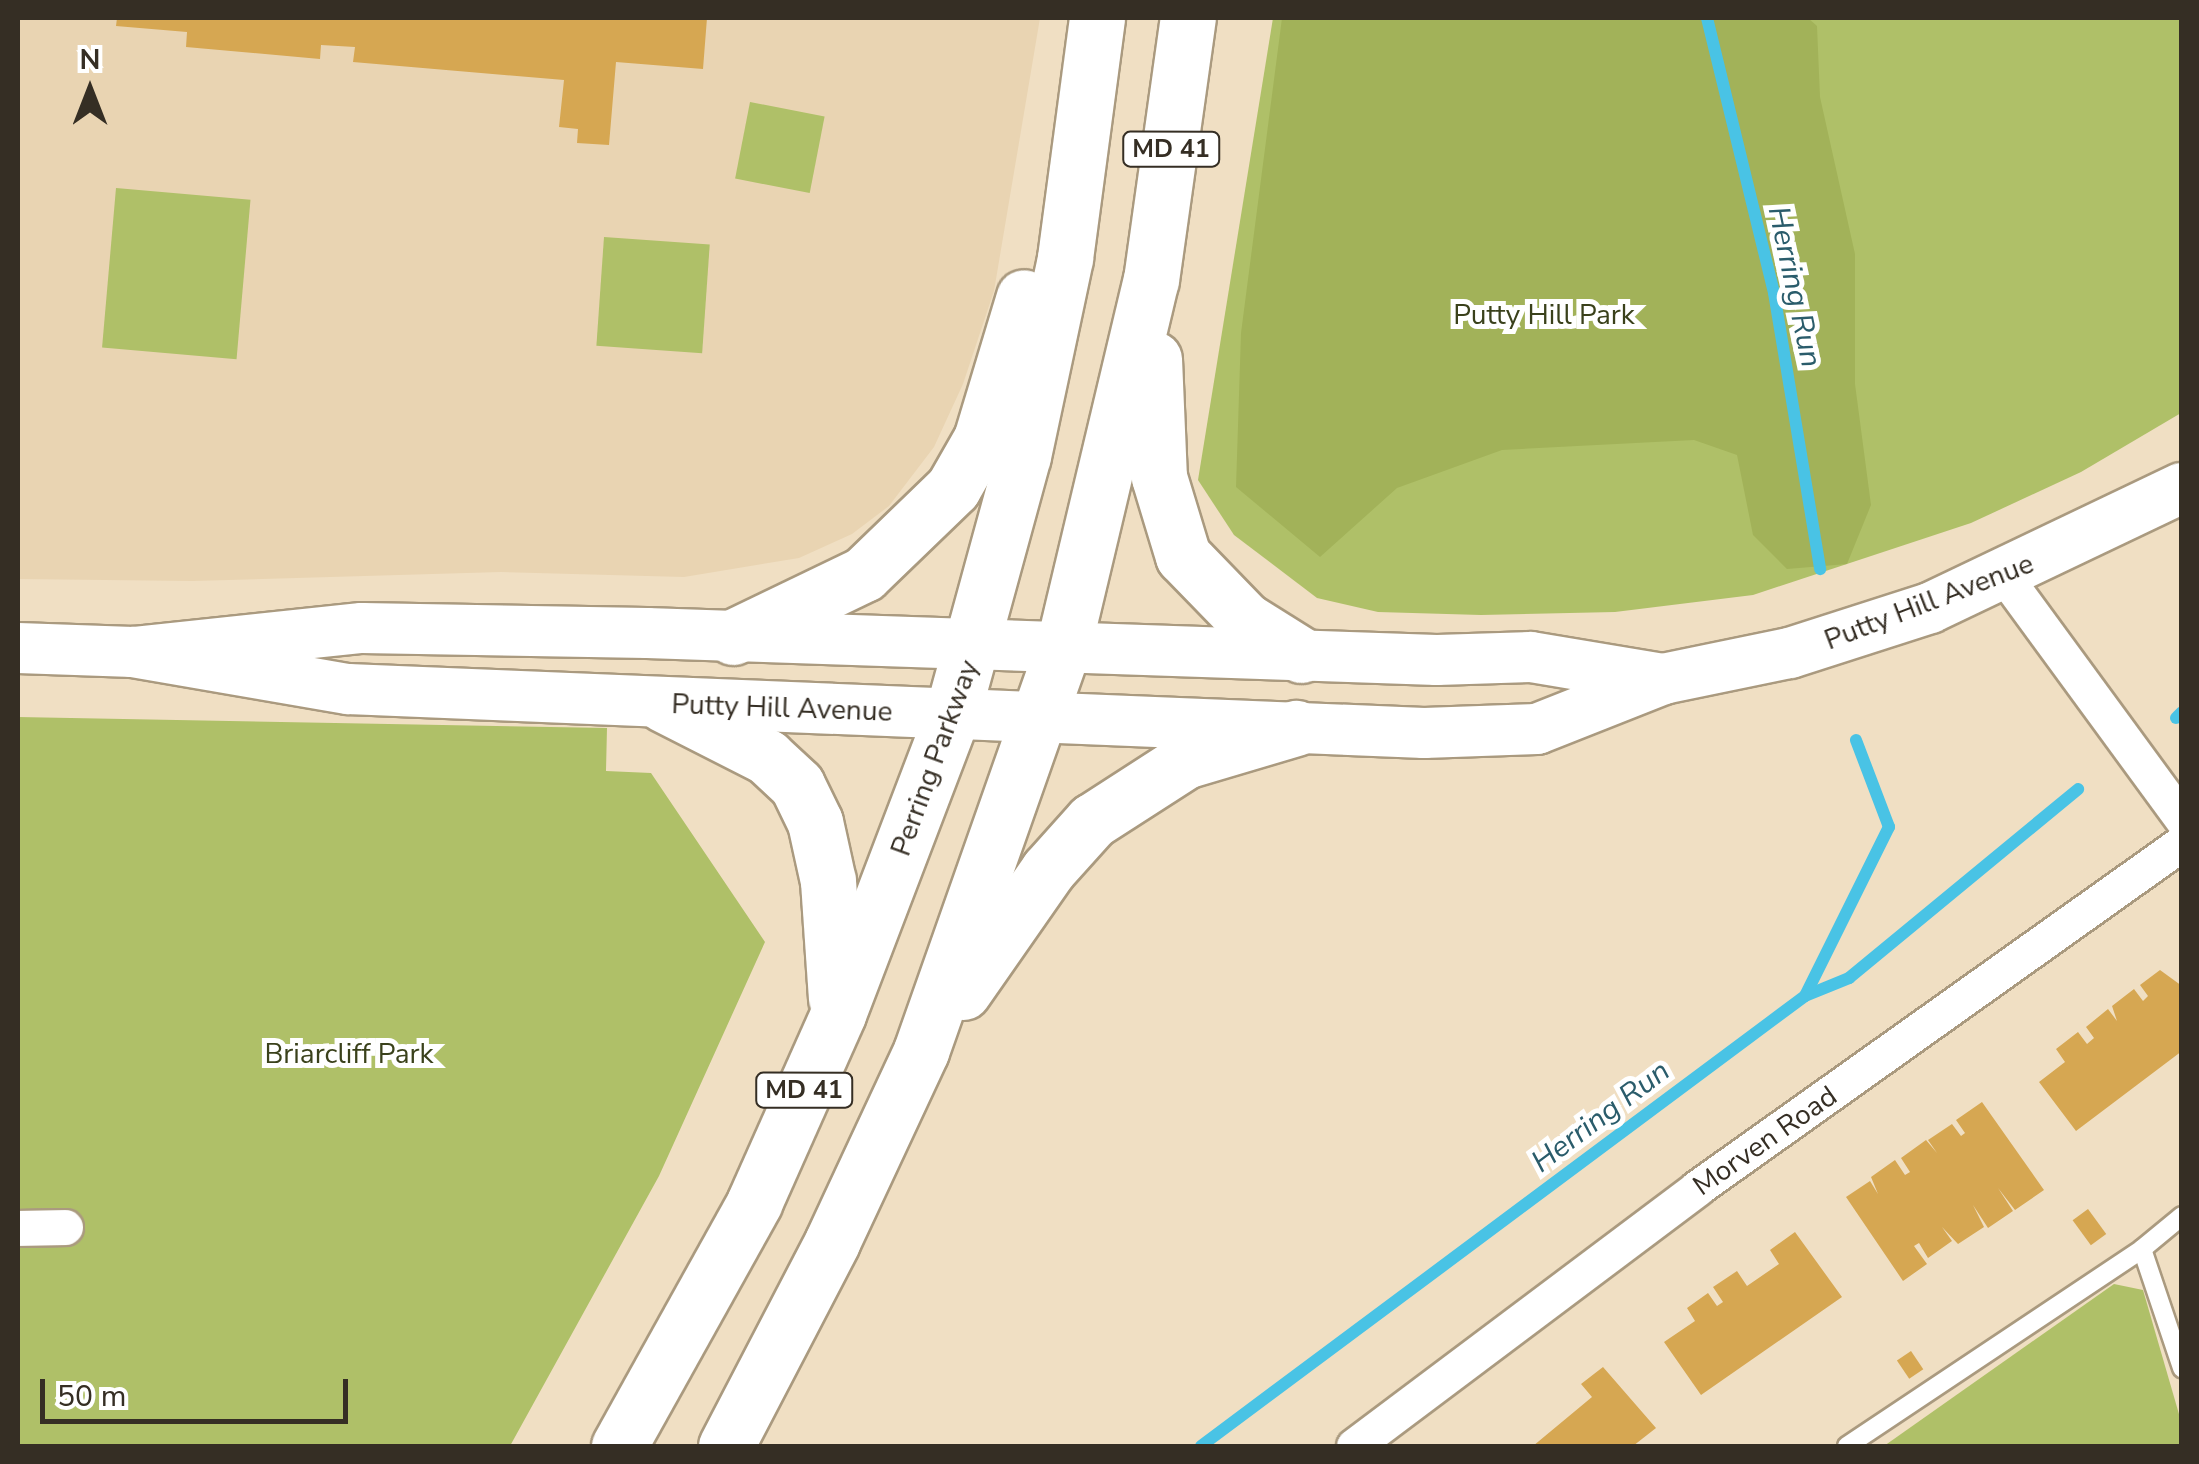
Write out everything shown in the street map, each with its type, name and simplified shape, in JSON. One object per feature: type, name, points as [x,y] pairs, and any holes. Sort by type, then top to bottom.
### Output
[{"type":"main road","name":"Perring Parkway","points":[[619,1446],[754,1204],[838,1014],[952,715],[975,644],[1064,258],[1098,18]]},
{"type":"main road","name":"MD 41","points":[[726,1446],[832,1242],[921,1051],[1063,648],[1151,280],[1188,18]]},
{"type":"main road","points":[[733,637],[864,574],[954,488],[980,438],[1092,74]]},
{"type":"main road","points":[[1151,280],[1159,477],[1170,524],[1209,589],[1301,655]]},
{"type":"main road","name":"Putty Hill Avenue","points":[[134,652],[348,690],[1296,728],[1538,729],[1664,679],[1844,637],[2005,577],[2182,488]]},
{"type":"main road","name":"Putty Hill Avenue","points":[[18,648],[134,652],[362,628],[1301,655],[1531,657],[1664,679]]},
{"type":"main road","points":[[663,704],[767,756],[796,786],[815,822],[828,881],[838,1014]]},
{"type":"main road","points":[[921,1051],[1048,870],[1092,821],[1185,761],[1296,728]]},
{"type":"street","points":[[2005,577],[2182,819]]},
{"type":"street","name":"Morven Road","points":[[1354,1446],[1698,1188],[2182,842]]},
{"type":"street","points":[[18,1228],[65,1227]]},
{"type":"lane","points":[[1847,1446],[2142,1249],[2182,1216]]},
{"type":"lane","points":[[2142,1249],[2182,1368]]},
{"type":"shaded area","points":[[18,18],[1040,18],[994,291],[963,384],[934,447],[889,506],[852,534],[799,558],[684,577],[501,572],[192,581],[18,579]]},
{"type":"green space","name":"Putty Hill Park","points":[[1273,18],[2181,18],[2181,413],[2081,472],[1971,523],[1753,595],[1615,612],[1481,615],[1378,612],[1317,598],[1234,535],[1198,480]]},
{"type":"green space","points":[[1282,18],[1808,18],[1817,26],[1820,97],[1855,254],[1855,384],[1871,505],[1847,564],[1787,569],[1753,535],[1737,455],[1694,440],[1502,450],[1397,488],[1320,557],[1236,487],[1241,333]]},
{"type":"green space","points":[[750,102],[825,117],[810,193],[735,179]]},
{"type":"green space","points":[[116,188],[250,200],[237,359],[102,347]]},
{"type":"green space","points":[[604,237],[710,244],[702,353],[596,346]]},
{"type":"green space","name":"Briarcliff Park","points":[[18,717],[607,728],[606,771],[651,773],[765,942],[659,1176],[510,1446],[18,1446]]},
{"type":"green space","points":[[2114,1284],[2143,1290],[2181,1421],[2181,1446],[1884,1446]]},
{"type":"building","points":[[117,18],[707,18],[703,69],[616,62],[609,145],[577,143],[578,129],[559,127],[564,80],[353,62],[355,47],[321,45],[320,59],[186,47],[187,32],[116,26]]},
{"type":"building","points":[[2160,970],[2182,986],[2182,1051],[2076,1131],[2039,1082],[2065,1062],[2056,1049],[2078,1032],[2087,1044],[2094,1038],[2086,1027],[2108,1009],[2117,1021],[2112,1006],[2134,989],[2143,1001],[2148,996],[2140,985]]},
{"type":"building","points":[[1982,1102],[2044,1190],[2015,1210],[1998,1188],[2013,1211],[1988,1228],[1973,1205],[1984,1227],[1958,1244],[1942,1227],[1952,1241],[1928,1258],[1919,1243],[1914,1246],[1927,1264],[1903,1281],[1846,1197],[1870,1181],[1878,1194],[1871,1177],[1895,1160],[1905,1175],[1910,1172],[1901,1158],[1926,1140],[1937,1153],[1928,1140],[1952,1124],[1961,1136],[1965,1133],[1956,1120]]},
{"type":"building","points":[[2088,1209],[2106,1234],[2091,1245],[2073,1220]]},
{"type":"building","points":[[1795,1232],[1842,1297],[1701,1395],[1664,1342],[1695,1321],[1687,1308],[1708,1293],[1717,1306],[1723,1302],[1713,1287],[1737,1271],[1747,1286],[1779,1264],[1770,1250]]},
{"type":"building","points":[[1911,1351],[1923,1369],[1909,1379],[1897,1361]]},
{"type":"building","points":[[1603,1367],[1656,1428],[1633,1446],[1533,1446],[1592,1397],[1581,1384]]},
{"type":"waterway","name":"Herring Run","points":[[1707,18],[1774,293],[1820,569]]},
{"type":"waterway","points":[[2176,718],[2182,712]]},
{"type":"waterway","name":"Herring Run","points":[[1201,1446],[1805,996],[1889,827],[1856,740]]},
{"type":"waterway","points":[[1805,996],[1849,978],[2078,789]]}]
